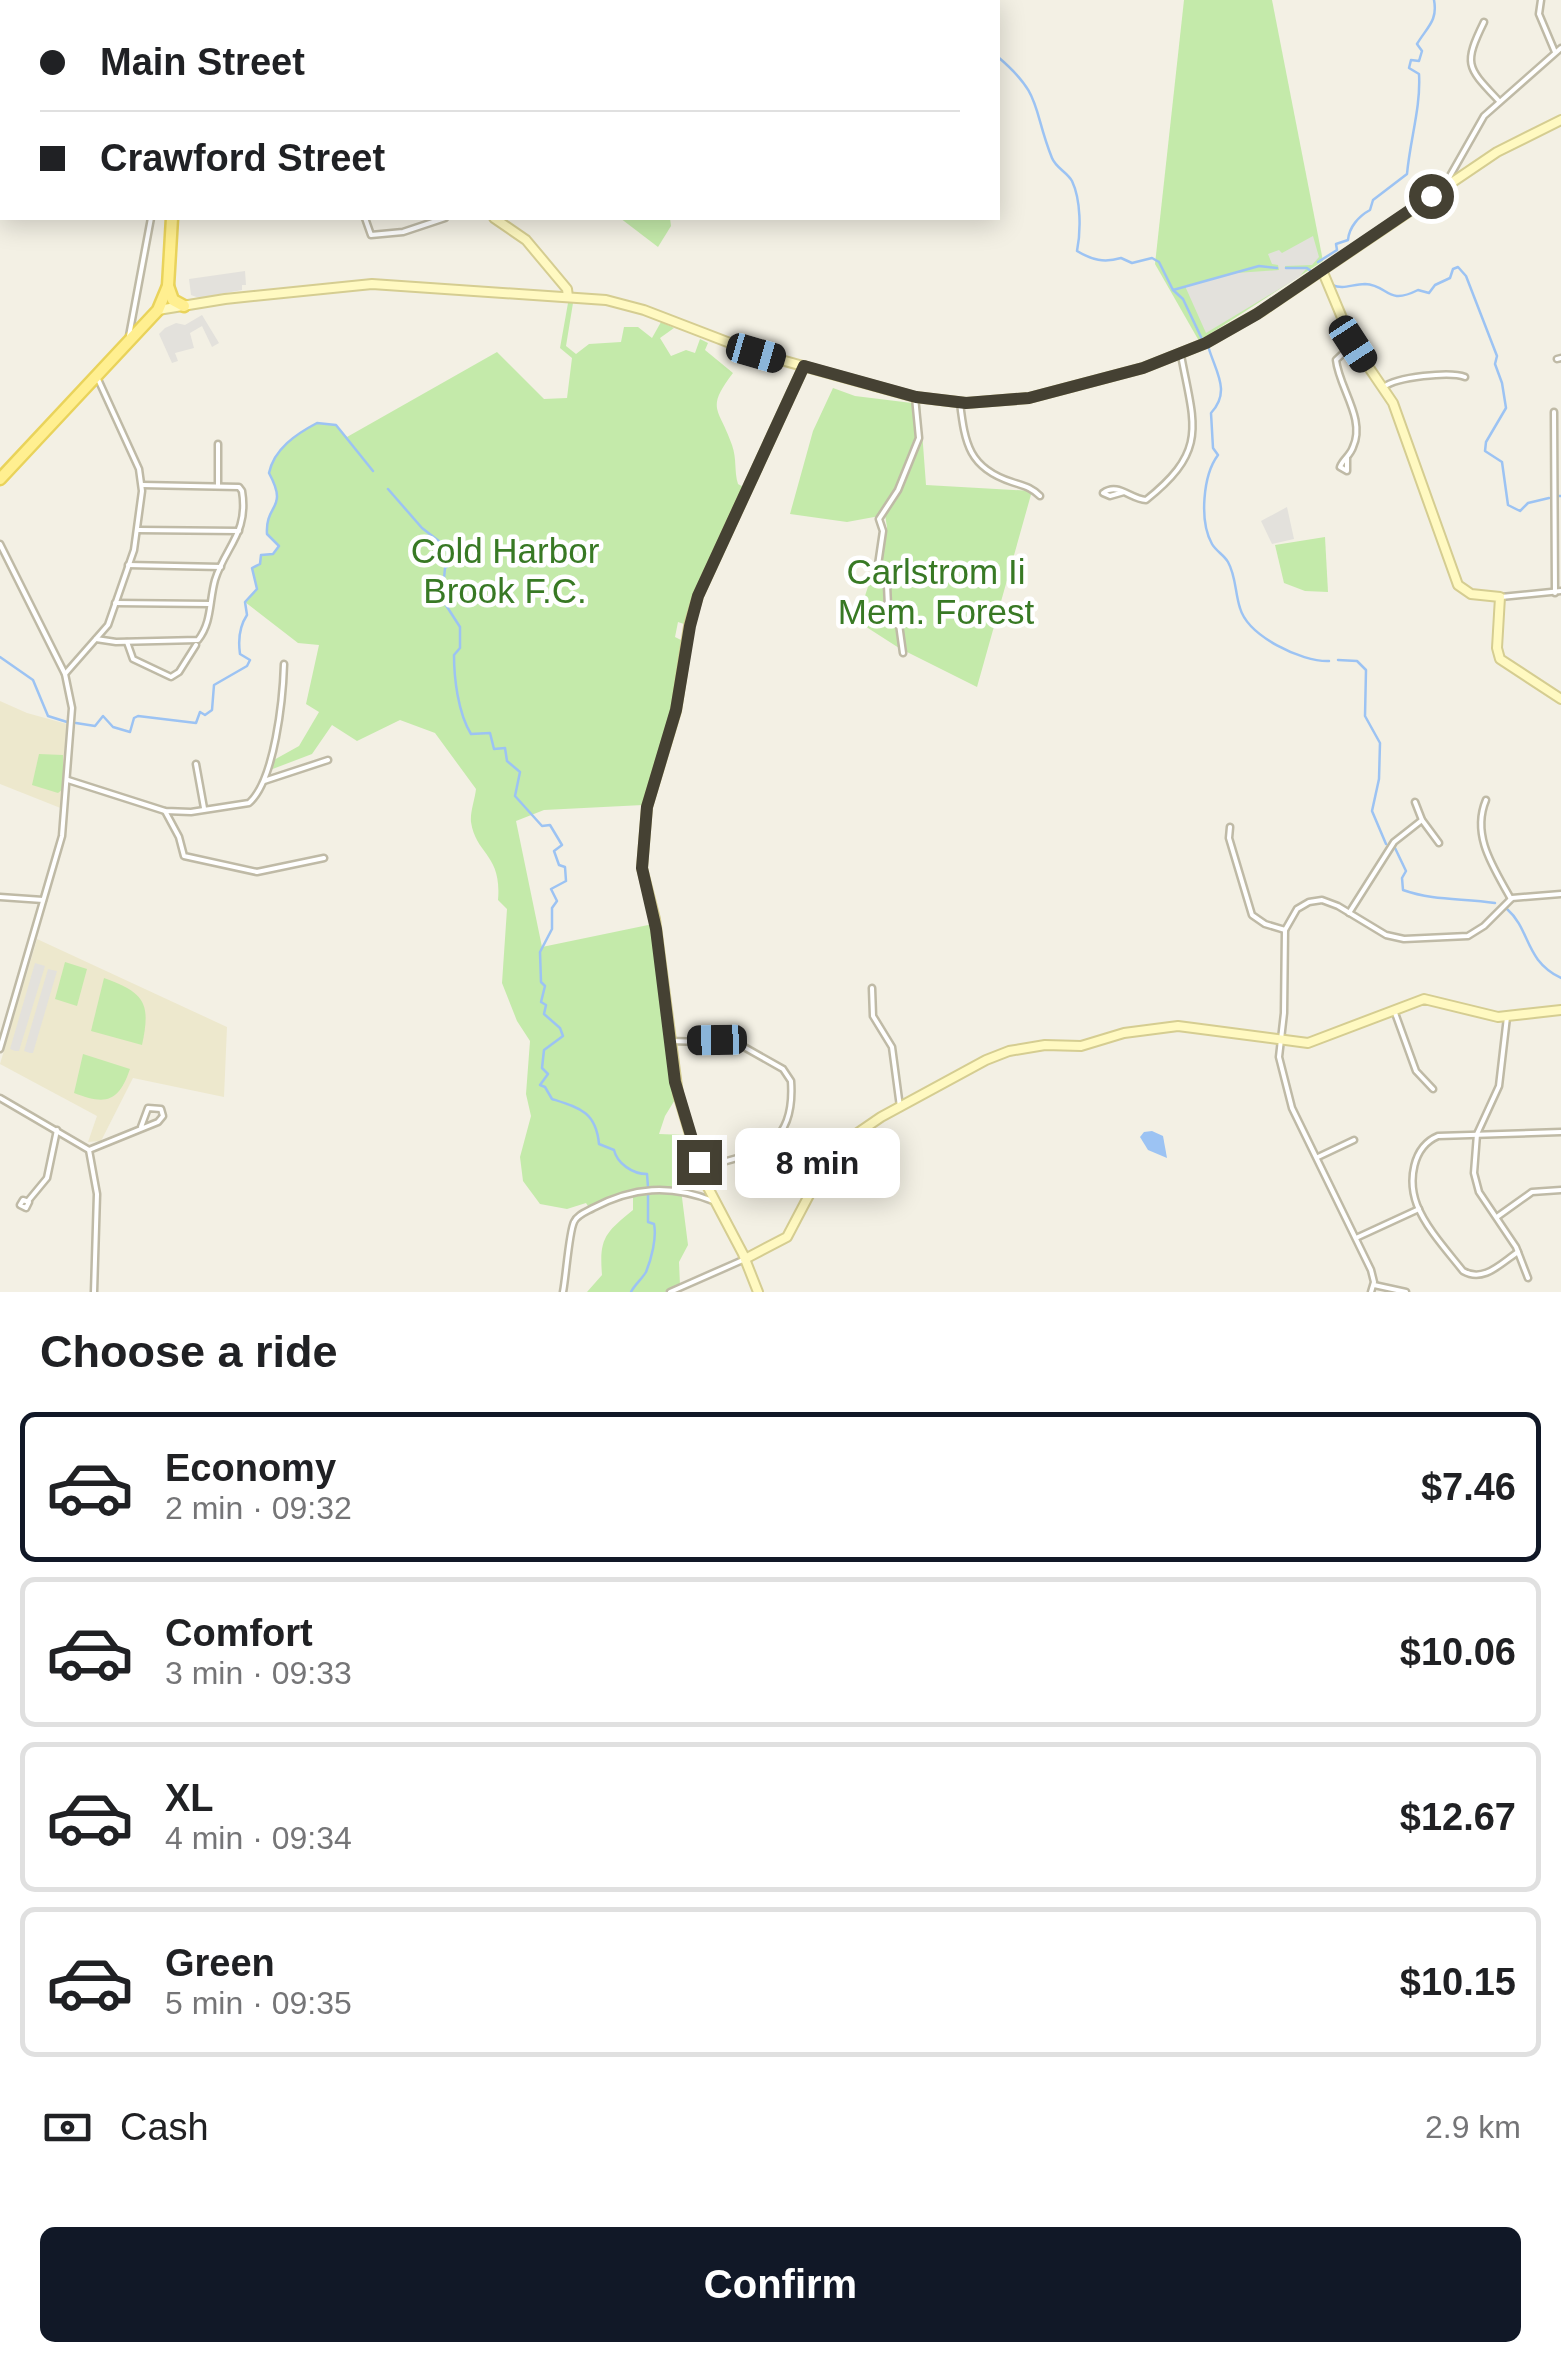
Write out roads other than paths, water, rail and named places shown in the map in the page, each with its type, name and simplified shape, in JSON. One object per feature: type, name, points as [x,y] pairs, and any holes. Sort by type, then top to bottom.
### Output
[{"type":"main road","points":[[0,479],[158,310],[168,286],[172,220]]},
{"type":"main road","points":[[168,286],[172,300],[184,306]]},
{"type":"street","points":[[1541,0],[1539,14],[1555,54]]},
{"type":"street","points":[[1484,22],[1469,54],[1471,69],[1499,101]]},
{"type":"street","points":[[1445,186],[1481,120],[1561,48]]},
{"type":"street","points":[[158,310],[372,284],[606,300],[644,310],[730,345],[916,397],[960,402],[1029,398],[1143,368],[1248,319],[1496,152],[1561,120]]},
{"type":"street","points":[[129,344],[150,220]]},
{"type":"street","points":[[367,220],[371,236],[403,232],[440,220]]},
{"type":"street","points":[[509,221],[567,289],[568,297]]},
{"type":"street","points":[[1322,270],[1353,344],[1384,387],[1458,585],[1471,594],[1500,597],[1558,592],[1554,412]]},
{"type":"street","points":[[1347,456],[1356,441],[1356,423],[1336,360],[1353,344]]},
{"type":"street","points":[[1124,492],[1146,500],[1175,475],[1195,439],[1180,354]]},
{"type":"street","points":[[758,1292],[746,1260],[713,1201],[675,1082],[656,929],[642,868],[647,807],[676,710],[698,596],[804,366]]},
{"type":"street","points":[[1384,387],[1398,379],[1450,374],[1465,377]]},
{"type":"street","points":[[65,674],[108,626],[137,530],[142,485],[136,462],[97,377]]},
{"type":"street","points":[[903,653],[898,617],[888,606],[888,585],[878,565],[884,531],[879,518],[898,490],[919,438],[916,397]]},
{"type":"street","points":[[960,402],[973,458],[993,473],[1032,488],[1040,496]]},
{"type":"street","points":[[218,444],[218,486]]},
{"type":"street","points":[[128,642],[132,659],[171,677],[179,672],[208,622],[220,567],[234,545],[244,504],[239,487],[142,485]]},
{"type":"street","points":[[137,530],[238,530]]},
{"type":"street","points":[[0,544],[65,674],[72,708],[62,836],[0,1050]]},
{"type":"street","points":[[128,566],[220,567]]},
{"type":"street","points":[[1500,597],[1500,659],[1561,699]]},
{"type":"street","points":[[115,603],[210,604]]},
{"type":"street","points":[[96,639],[198,640]]},
{"type":"street","points":[[68,780],[164,811],[246,805],[255,799],[264,781],[272,742],[282,720],[284,664]]},
{"type":"street","points":[[264,781],[328,760]]},
{"type":"street","points":[[196,764],[204,809]]},
{"type":"street","points":[[1486,800],[1480,816],[1484,846],[1511,899]]},
{"type":"street","points":[[1414,802],[1438,843]]},
{"type":"street","points":[[164,811],[180,837],[184,856],[194,861],[256,872],[324,858]]},
{"type":"street","points":[[1349,913],[1394,842],[1422,820]]},
{"type":"street","points":[[1230,827],[1249,910],[1258,921],[1285,930]]},
{"type":"street","points":[[1371,1292],[1371,1270],[1287,1095],[1276,1037],[1284,1013],[1285,930],[1297,910],[1314,901],[1330,902],[1393,938],[1458,938],[1480,929],[1511,899],[1561,894]]},
{"type":"street","points":[[0,897],[44,900]]},
{"type":"street","points":[[872,988],[873,1016],[892,1046],[900,1108]]},
{"type":"street","points":[[670,1292],[746,1260],[787,1237],[825,1165],[839,1148],[876,1120],[986,1060],[1016,1049],[1081,1046],[1167,1026],[1313,1042],[1394,1009],[1430,999],[1474,1013],[1507,1017],[1561,1010]]},
{"type":"street","points":[[1394,1009],[1416,1072],[1433,1089]]},
{"type":"street","points":[[1507,1017],[1498,1090],[1476,1134],[1476,1185],[1518,1252],[1528,1278]]},
{"type":"street","points":[[670,1041],[736,1043],[782,1068],[791,1081],[784,1124],[774,1142],[752,1153],[700,1168]]},
{"type":"street","points":[[0,1098],[89,1150],[97,1194],[94,1292]]},
{"type":"street","points":[[89,1150],[160,1120],[160,1108],[148,1108],[141,1127]]},
{"type":"street","points":[[28,1201],[47,1178],[57,1130]]},
{"type":"street","points":[[1518,1252],[1483,1275],[1470,1275],[1461,1268],[1419,1209],[1414,1193],[1414,1164],[1420,1147],[1438,1136],[1561,1132]]},
{"type":"street","points":[[1316,1158],[1354,1140]]},
{"type":"street","points":[[563,1292],[572,1226],[580,1215],[614,1197],[642,1190],[680,1191],[713,1201]]},
{"type":"street","points":[[1496,1217],[1533,1192],[1561,1190]]},
{"type":"street","points":[[1356,1238],[1419,1209]]},
{"type":"street","points":[[1374,1285],[1406,1292]]},
{"type":"water","points":[[1152,1131],[1163,1136],[1167,1158],[1148,1150],[1140,1137]]},
{"type":"waterway","points":[[1318,262],[1337,250],[1336,244],[1348,240],[1352,226],[1370,210],[1373,200],[1407,174],[1419,86],[1419,74],[1409,68],[1411,60],[1419,61],[1422,51],[1417,44],[1433,19],[1434,0]]},
{"type":"waterway","points":[[1000,59],[1030,92],[1052,158],[1072,181],[1079,216],[1077,251],[1093,258],[1121,258],[1132,263],[1152,258],[1159,262],[1173,290],[1259,266],[1277,268]]},
{"type":"waterway","points":[[1332,285],[1373,285],[1400,296],[1418,290],[1429,293],[1458,267],[1466,276],[1497,356],[1495,364],[1506,408],[1486,442],[1485,451],[1502,462],[1508,505],[1520,511],[1528,503],[1549,498]]},
{"type":"waterway","points":[[1286,268],[1307,268],[1312,272]]},
{"type":"waterway","points":[[1173,290],[1183,299],[1202,339]]},
{"type":"waterway","points":[[1209,349],[1221,390],[1211,413],[1213,448],[1218,455],[1206,486],[1204,511],[1208,534],[1231,567],[1240,608],[1253,628],[1291,652],[1329,661]]},
{"type":"waterway","points":[[76,723],[95,726],[103,716],[113,727],[130,732],[138,716],[196,723],[200,712],[205,715],[212,710],[214,685],[247,666],[250,660],[240,654],[239,639],[247,615],[245,602],[257,589],[252,568],[260,564],[261,555],[273,554],[279,546],[267,534],[277,500],[269,473],[276,457],[294,437],[317,423],[336,425],[373,471]]},
{"type":"waterway","points":[[388,489],[422,528],[444,545],[453,562],[445,568],[442,599],[460,627],[460,648],[454,655],[455,674],[467,726],[471,734],[490,733],[494,749],[505,748],[507,761],[520,772],[515,796],[542,826],[550,825],[562,845],[554,851],[559,865],[565,867],[566,881],[551,889],[557,901],[552,908],[552,929],[540,952],[544,1014],[563,1036],[544,1050],[542,1068],[548,1074],[540,1085],[552,1099],[585,1113],[594,1125],[599,1144],[614,1150],[626,1167],[647,1174],[648,1187]]},
{"type":"waterway","points":[[0,657],[33,680],[48,716],[67,722]]},
{"type":"waterway","points":[[1338,660],[1357,661],[1366,670],[1365,716],[1380,743],[1379,779],[1372,811],[1386,844]]},
{"type":"waterway","points":[[1395,848],[1406,871],[1403,890],[1437,898],[1495,903]]},
{"type":"waterway","points":[[1507,909],[1540,963],[1561,978]]},
{"type":"waterway","points":[[631,1292],[646,1272],[653,1249],[655,1230],[654,1224],[648,1222],[648,1191]]},
{"type":"park label","name":"Cold Harbor Brook F.C.","points":[[505,571]]},
{"type":"park label","name":"Carlstrom Ii Mem. Forest","points":[[936,592]]}]
